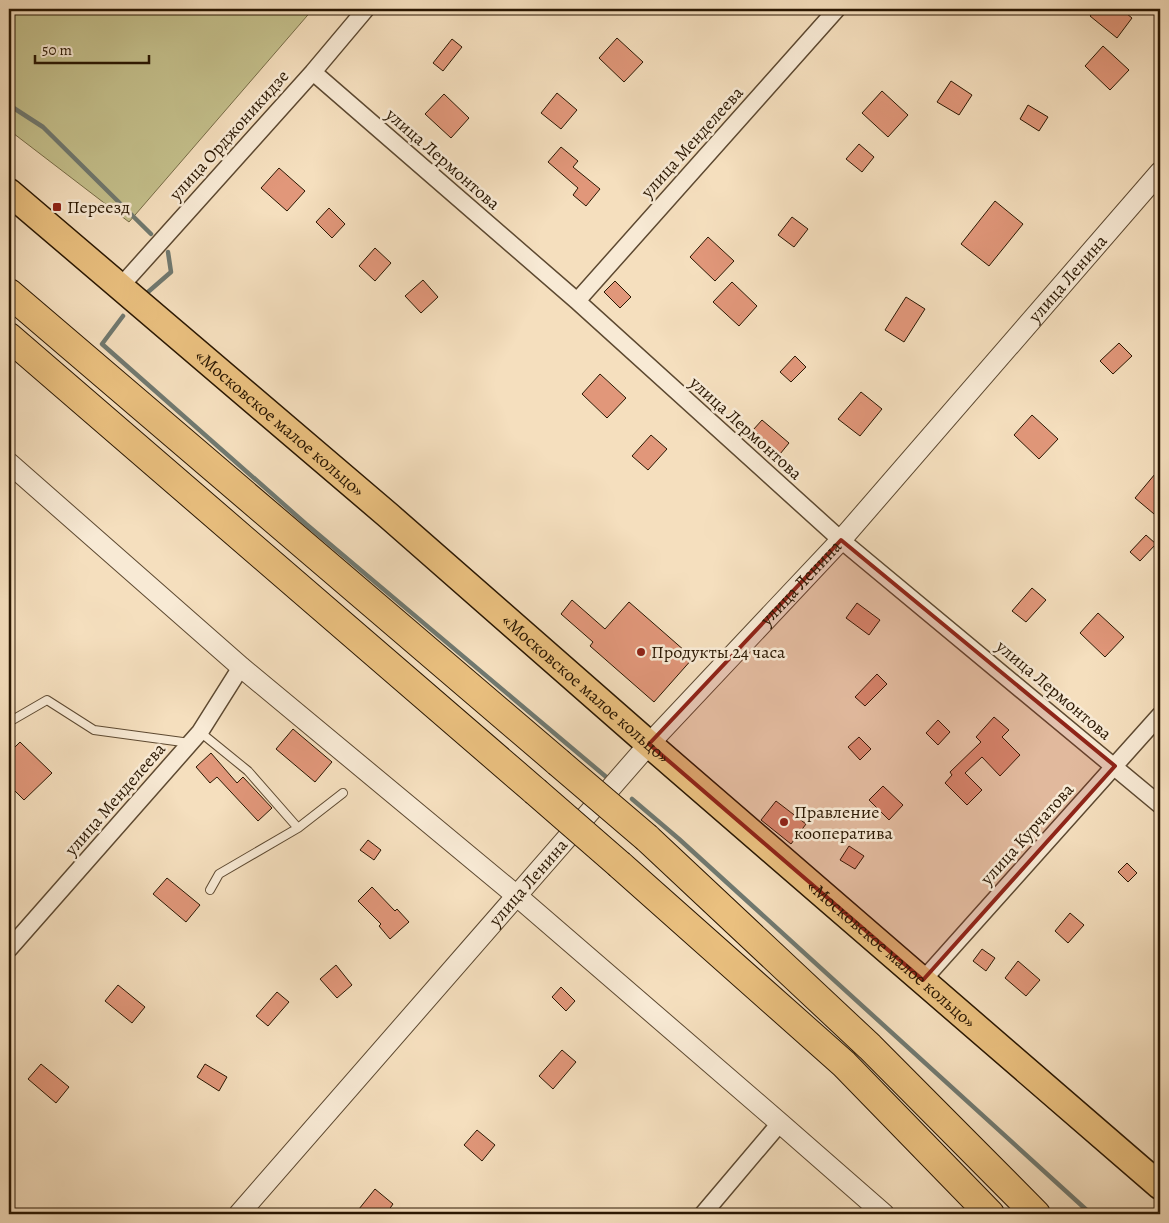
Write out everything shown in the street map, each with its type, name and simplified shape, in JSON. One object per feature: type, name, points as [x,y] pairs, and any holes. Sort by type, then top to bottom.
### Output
[{"type":"highway","name":"«Московское малое кольцо»","points":[[9,192],[389,516],[649,744],[1160,1186]]},
{"type":"highway","points":[[9,293],[646,838],[870,1047],[1036,1214]]},
{"type":"highway","points":[[9,337],[535,791],[844,1064],[990,1214]]},
{"type":"street","name":"улица Орджоникидзе","points":[[120,287],[313,72],[366,9]]},
{"type":"street","name":"улица Менделеева","points":[[577,301],[838,9]]},
{"type":"street","name":"улица Лермонтова","points":[[313,72],[577,301],[841,540],[1160,805]]},
{"type":"street","name":"улица Ленина","points":[[239,1214],[649,744],[841,540],[1160,172]]},
{"type":"street","points":[[9,464],[241,667],[517,896],[884,1214]]},
{"type":"street","name":"улица Менделеева","points":[[9,949],[195,738],[241,667]]},
{"type":"street","name":"улица Курчатова","points":[[923,980],[1160,715]]},
{"type":"street","points":[[704,1214],[780,1122]]},
{"type":"lane","points":[[9,722],[47,700],[94,730],[195,738],[248,771],[298,828]]},
{"type":"lane","points":[[210,890],[219,874],[298,828],[343,793]]},
{"type":"highlighted area","points":[[841,540],[1115,766],[923,980],[649,744]]},
{"type":"shaded area","points":[[9,9],[313,9],[129,222],[9,130]]},
{"type":"building","points":[[1096,9],[1121,9],[1132,18],[1117,38],[1090,16]]},
{"type":"building","points":[[617,38],[643,62],[624,82],[599,58]]},
{"type":"building","points":[[452,39],[462,47],[443,71],[433,63]]},
{"type":"building","points":[[1103,46],[1129,70],[1110,90],[1085,66]]},
{"type":"building","points":[[951,81],[972,95],[959,115],[937,102]]},
{"type":"building","points":[[882,91],[908,115],[888,137],[862,113]]},
{"type":"building","points":[[557,93],[577,110],[561,129],[541,113]]},
{"type":"building","points":[[444,94],[469,118],[451,138],[425,114]]},
{"type":"building","points":[[1028,105],[1048,117],[1039,131],[1020,119]]},
{"type":"building","points":[[859,144],[874,157],[862,172],[846,159]]},
{"type":"building","points":[[561,147],[578,161],[573,167],[600,189],[586,206],[573,195],[578,188],[548,162]]},
{"type":"building","points":[[279,168],[305,191],[287,211],[261,188]]},
{"type":"building","points":[[995,201],[1023,224],[989,266],[961,244]]},
{"type":"building","points":[[329,208],[345,224],[332,238],[316,222]]},
{"type":"building","points":[[792,217],[808,229],[794,247],[778,235]]},
{"type":"building","points":[[708,237],[734,261],[715,281],[690,257]]},
{"type":"building","points":[[375,248],[391,263],[375,281],[359,266]]},
{"type":"building","points":[[423,280],[438,297],[421,313],[405,296]]},
{"type":"building","points":[[615,281],[631,297],[620,308],[604,292]]},
{"type":"building","points":[[732,282],[757,306],[739,326],[713,302]]},
{"type":"building","points":[[906,297],[925,309],[904,342],[885,330]]},
{"type":"building","points":[[1119,343],[1132,356],[1113,374],[1100,361]]},
{"type":"building","points":[[795,356],[806,367],[791,382],[780,372]]},
{"type":"building","points":[[600,374],[626,398],[607,418],[582,394]]},
{"type":"building","points":[[861,392],[882,409],[860,436],[838,419]]},
{"type":"building","points":[[1032,415],[1058,439],[1039,459],[1014,435]]},
{"type":"building","points":[[762,420],[789,443],[780,454],[753,430]]},
{"type":"building","points":[[651,435],[667,449],[648,470],[632,456]]},
{"type":"building","points":[[1160,468],[1160,519],[1135,498]]},
{"type":"building","points":[[1146,535],[1156,544],[1140,561],[1130,552]]},
{"type":"building","points":[[1032,588],[1046,600],[1026,622],[1012,611]]},
{"type":"building","name":"Продукты 24 часа","points":[[572,600],[605,629],[629,602],[693,658],[654,702],[590,646],[593,642],[561,614]]},
{"type":"building","points":[[857,603],[880,620],[869,635],[846,618]]},
{"type":"building","points":[[1098,613],[1124,637],[1105,657],[1080,633]]},
{"type":"building","points":[[877,674],[887,684],[865,706],[855,697]]},
{"type":"building","points":[[994,717],[1009,730],[1002,737],[1020,755],[1000,776],[982,757],[965,773],[982,790],[967,805],[945,783],[952,775],[950,772],[981,742],[976,737]]},
{"type":"building","points":[[938,720],[950,732],[938,745],[926,733]]},
{"type":"building","points":[[293,729],[332,762],[315,782],[276,749]]},
{"type":"building","points":[[859,737],[871,749],[860,760],[848,747]]},
{"type":"building","points":[[20,742],[52,773],[24,800],[9,785],[9,753]]},
{"type":"building","points":[[211,753],[237,783],[243,777],[272,808],[258,821],[217,777],[210,783],[196,767]]},
{"type":"building","points":[[883,786],[903,805],[889,820],[869,800]]},
{"type":"building","name":"Правление кооператива","points":[[776,801],[806,824],[791,844],[761,820]]},
{"type":"building","points":[[368,840],[381,850],[374,860],[360,850]]},
{"type":"building","points":[[849,846],[864,856],[855,869],[840,860]]},
{"type":"building","points":[[1127,863],[1137,873],[1128,882],[1118,872]]},
{"type":"building","points":[[167,878],[200,905],[186,922],[153,894]]},
{"type":"building","points":[[372,887],[395,911],[397,909],[409,922],[390,939],[379,926],[381,924],[358,901]]},
{"type":"building","points":[[1070,913],[1084,925],[1068,943],[1055,931]]},
{"type":"building","points":[[982,949],[995,958],[986,971],[973,961]]},
{"type":"building","points":[[1018,961],[1040,980],[1026,996],[1005,978]]},
{"type":"building","points":[[336,965],[352,985],[337,998],[320,979]]},
{"type":"building","points":[[118,985],[145,1007],[132,1023],[105,1001]]},
{"type":"building","points":[[561,987],[575,1001],[566,1011],[552,997]]},
{"type":"building","points":[[277,992],[289,1002],[268,1026],[256,1016]]},
{"type":"building","points":[[562,1050],[576,1062],[553,1089],[539,1076]]},
{"type":"building","points":[[41,1064],[69,1087],[56,1103],[28,1079]]},
{"type":"building","points":[[205,1064],[227,1077],[219,1091],[197,1077]]},
{"type":"building","points":[[477,1130],[495,1145],[482,1161],[464,1145]]},
{"type":"building","points":[[375,1189],[393,1204],[386,1214],[355,1214]]},
{"type":"waterway","points":[[9,105],[43,127],[151,234]]},
{"type":"waterway","points":[[148,292],[171,272],[168,252]]},
{"type":"waterway","points":[[123,316],[102,344],[306,524],[611,781]]},
{"type":"waterway","points":[[632,799],[679,839],[1091,1214]]},
{"type":"place","name":"Переезд","points":[[57,207]]},
{"type":"place","name":"Продукты 24 часа","points":[[641,652]]},
{"type":"place","name":"Правление кооператива","points":[[784,822]]}]
